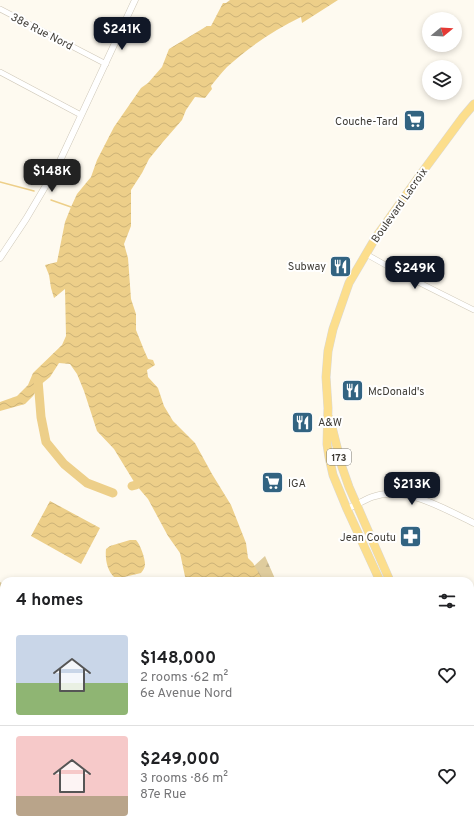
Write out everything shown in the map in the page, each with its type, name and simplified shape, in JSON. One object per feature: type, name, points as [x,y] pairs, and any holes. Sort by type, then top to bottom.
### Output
[{"type":"main road","name":"Boulevard Lacroix","points":[[378,577],[333,475],[329,457],[327,444],[328,408],[326,377],[328,351],[333,329],[349,283],[376,237],[415,182],[474,104]]},
{"type":"main road","name":"Boulevard Lacroix","points":[[328,408],[342,467],[356,505],[388,577]]},
{"type":"street","points":[[0,258],[26,219],[58,165],[136,0]]},
{"type":"street","name":"38e Rue Nord","points":[[0,9],[106,64]]},
{"type":"street","points":[[0,72],[81,115]]},
{"type":"street","points":[[366,254],[398,272],[474,310]]},
{"type":"street","points":[[347,508],[373,497],[402,494],[421,499],[474,523]]},
{"type":"green space","points":[[265,556],[274,577],[260,577],[254,566]]},
{"type":"water","points":[[230,0],[338,0],[302,23],[301,17],[272,33],[227,67],[211,86],[212,89],[205,98],[195,97],[186,110],[182,120],[149,159],[131,190],[131,226],[124,244],[128,258],[131,299],[136,314],[136,330],[148,359],[153,360],[155,365],[147,370],[148,377],[158,388],[164,406],[173,421],[195,443],[231,505],[246,543],[248,558],[253,563],[261,577],[185,577],[180,553],[168,536],[148,499],[136,485],[114,449],[97,431],[84,391],[77,374],[70,364],[59,363],[50,377],[39,386],[33,396],[25,404],[0,411],[0,402],[17,396],[28,385],[33,373],[62,345],[66,336],[65,289],[54,298],[49,275],[45,265],[57,262],[65,222],[71,207],[77,194],[91,177],[97,160],[114,127],[141,88],[148,83],[162,67],[169,49],[207,26],[211,26],[223,3]]},
{"type":"water","points":[[50,501],[100,528],[81,564],[31,536]]},
{"type":"water","points":[[130,540],[136,540],[142,551],[145,564],[141,573],[124,577],[114,577],[107,565],[106,549],[110,546]]},
{"type":"waterway","points":[[0,182],[34,191]]},
{"type":"waterway","points":[[51,200],[71,207]]},
{"type":"waterway","points":[[38,380],[41,417],[46,442],[64,464],[87,483],[113,493]]},
{"type":"waterway","points":[[132,486],[136,485]]},
{"type":"place","name":"Couche-Tard","points":[[414,121]]},
{"type":"place","name":"Subway","points":[[341,266]]},
{"type":"place","name":"McDonald's","points":[[353,391]]},
{"type":"place","name":"A&W","points":[[303,422]]},
{"type":"place","name":"IGA","points":[[272,483]]},
{"type":"place","name":"Jean Coutu","points":[[411,537]]}]
